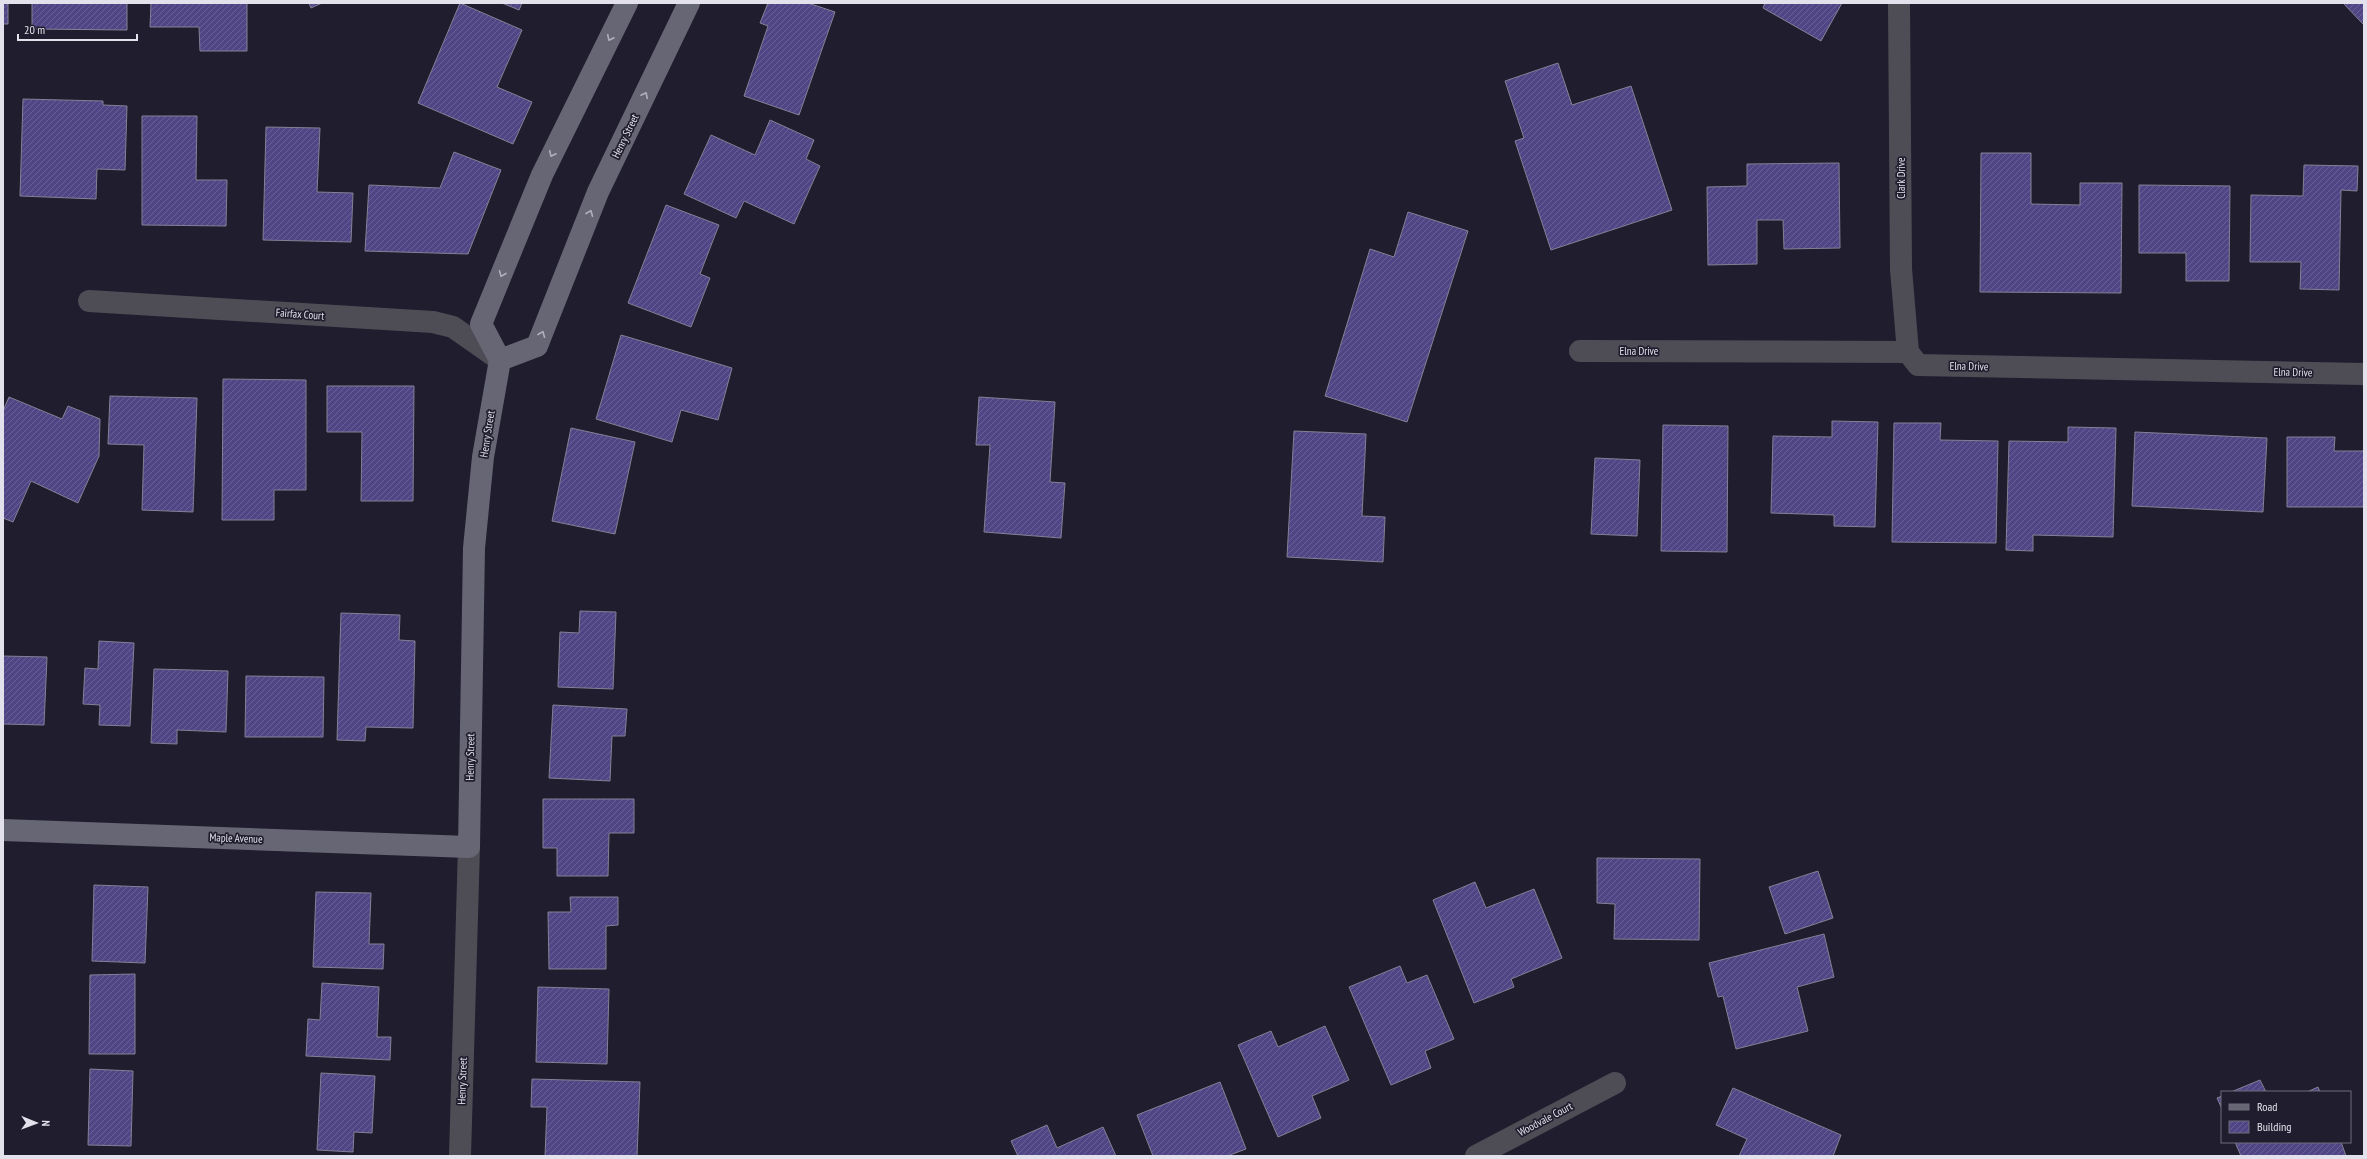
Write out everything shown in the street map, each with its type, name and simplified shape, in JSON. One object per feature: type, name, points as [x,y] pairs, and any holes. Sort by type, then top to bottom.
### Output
[{"type":"street","points":[[500,360],[481,324],[542,175],[627,3]]},
{"type":"street","name":"Henry Street","points":[[460,1156],[469,846],[474,548],[483,457],[500,360],[537,346],[598,192],[689,3]]},
{"type":"street","name":"Clark Drive","points":[[1900,3],[1901,269],[1908,352]]},
{"type":"street","name":"Fairfax Court","points":[[89,301],[433,322],[453,327],[500,360]]},
{"type":"street","name":"Elna Drive","points":[[1580,351],[1908,352],[1918,365],[2364,374]]},
{"type":"street","name":"Maple Avenue","points":[[3,830],[469,846]]},
{"type":"street","name":"Woodvale Court","points":[[1476,1156],[1615,1083]]},
{"type":"building","points":[[3,3],[8,3],[8,24],[3,24]]},
{"type":"building","points":[[32,3],[127,3],[127,30],[32,29]]},
{"type":"building","points":[[151,3],[247,3],[247,51],[200,51],[199,27],[150,27]]},
{"type":"building","points":[[309,3],[322,3],[311,8]]},
{"type":"building","points":[[460,3],[522,30],[497,87],[532,102],[513,144],[418,103]]},
{"type":"building","points":[[502,3],[522,3],[519,10]]},
{"type":"building","points":[[768,3],[808,3],[835,12],[799,115],[744,96],[768,26],[760,23]]},
{"type":"building","points":[[1765,3],[1842,3],[1821,41],[1763,8]]},
{"type":"building","points":[[2343,3],[2364,3],[2364,25]]},
{"type":"building","points":[[1558,63],[1572,105],[1631,86],[1672,210],[1551,250],[1515,141],[1524,138],[1505,81]]},
{"type":"building","points":[[23,99],[103,101],[103,105],[127,106],[125,170],[97,169],[96,199],[20,196]]},
{"type":"building","points":[[142,116],[197,116],[196,180],[227,180],[226,226],[142,225]]},
{"type":"building","points":[[770,120],[814,140],[806,159],[820,166],[794,224],[744,201],[736,218],[684,194],[711,135],[755,155]]},
{"type":"building","points":[[266,127],[320,128],[317,192],[353,193],[351,242],[263,240]]},
{"type":"building","points":[[454,152],[501,170],[468,254],[365,251],[369,185],[440,188]]},
{"type":"building","points":[[1981,153],[2031,153],[2031,204],[2080,205],[2080,183],[2122,183],[2121,293],[1980,292]]},
{"type":"building","points":[[1839,163],[1840,248],[1784,249],[1783,220],[1757,220],[1757,264],[1708,265],[1707,187],[1747,186],[1747,164]]},
{"type":"building","points":[[2304,165],[2358,166],[2357,191],[2341,190],[2339,290],[2300,289],[2301,262],[2250,262],[2251,195],[2303,196]]},
{"type":"building","points":[[2139,185],[2230,186],[2229,281],[2186,281],[2186,253],[2139,253]]},
{"type":"building","points":[[666,205],[719,225],[700,274],[710,278],[691,327],[628,303]]},
{"type":"building","points":[[1408,212],[1468,231],[1407,422],[1325,396],[1370,249],[1394,257]]},
{"type":"building","points":[[621,335],[732,368],[718,420],[681,410],[672,442],[596,419]]},
{"type":"building","points":[[223,379],[306,380],[306,490],[274,490],[274,520],[222,520]]},
{"type":"building","points":[[327,386],[414,386],[413,501],[361,501],[362,432],[327,432]]},
{"type":"building","points":[[110,396],[197,398],[193,512],[142,510],[144,445],[108,444]]},
{"type":"building","points":[[9,397],[62,419],[68,406],[100,419],[99,456],[78,503],[31,481],[13,522],[3,518],[3,411]]},
{"type":"building","points":[[979,397],[1055,402],[1050,482],[1065,483],[1061,538],[984,532],[990,445],[976,445]]},
{"type":"building","points":[[1832,421],[1878,422],[1875,527],[1834,526],[1834,515],[1771,513],[1773,436],[1832,437]]},
{"type":"building","points":[[1894,423],[1941,423],[1940,440],[1998,441],[1996,543],[1892,542]]},
{"type":"building","points":[[1663,425],[1728,426],[1727,552],[1661,551]]},
{"type":"building","points":[[2068,427],[2116,428],[2113,537],[2033,535],[2033,551],[2006,550],[2009,441],[2068,442]]},
{"type":"building","points":[[571,428],[635,442],[615,534],[552,521]]},
{"type":"building","points":[[1294,431],[1366,434],[1362,516],[1385,517],[1383,562],[1287,557]]},
{"type":"building","points":[[2135,432],[2267,438],[2263,512],[2132,506]]},
{"type":"building","points":[[2287,437],[2335,437],[2334,451],[2364,451],[2364,507],[2287,507]]},
{"type":"building","points":[[1595,458],[1640,460],[1637,536],[1591,534]]},
{"type":"building","points":[[580,611],[616,612],[613,689],[558,687],[560,632],[579,633]]},
{"type":"building","points":[[341,613],[400,615],[399,640],[415,641],[413,728],[366,727],[365,741],[337,740]]},
{"type":"building","points":[[99,641],[134,643],[130,726],[99,725],[100,705],[83,704],[85,668],[98,669]]},
{"type":"building","points":[[3,656],[47,657],[44,725],[3,724]]},
{"type":"building","points":[[154,669],[228,671],[226,732],[177,730],[177,744],[151,743]]},
{"type":"building","points":[[246,676],[324,677],[323,737],[245,737]]},
{"type":"building","points":[[553,705],[627,709],[625,736],[612,736],[610,781],[549,778]]},
{"type":"building","points":[[543,799],[634,799],[634,833],[609,833],[608,876],[557,876],[557,848],[543,848]]},
{"type":"building","points":[[1597,858],[1700,859],[1699,940],[1614,939],[1615,904],[1597,903]]},
{"type":"building","points":[[1818,871],[1833,918],[1785,934],[1769,887]]},
{"type":"building","points":[[1475,882],[1486,908],[1534,889],[1562,958],[1511,979],[1514,987],[1474,1003],[1433,900]]},
{"type":"building","points":[[94,885],[148,887],[145,963],[92,961]]},
{"type":"building","points":[[316,892],[371,893],[369,944],[384,944],[383,969],[313,967]]},
{"type":"building","points":[[570,897],[618,897],[618,925],[606,926],[606,969],[549,969],[548,912],[571,912]]},
{"type":"building","points":[[1824,934],[1834,977],[1797,987],[1808,1031],[1736,1049],[1723,996],[1718,997],[1709,963]]},
{"type":"building","points":[[1400,966],[1407,983],[1427,975],[1454,1039],[1425,1051],[1431,1068],[1391,1085],[1349,987]]},
{"type":"building","points":[[135,974],[135,1054],[89,1054],[90,975]]},
{"type":"building","points":[[322,983],[379,987],[377,1037],[391,1037],[390,1060],[306,1056],[308,1019],[320,1020]]},
{"type":"building","points":[[538,987],[609,989],[607,1064],[536,1062]]},
{"type":"building","points":[[1325,1026],[1349,1080],[1312,1096],[1321,1118],[1278,1137],[1238,1045],[1271,1031],[1278,1047]]},
{"type":"building","points":[[90,1069],[133,1071],[131,1146],[88,1145]]},
{"type":"building","points":[[321,1073],[375,1076],[372,1133],[354,1132],[353,1152],[317,1150]]},
{"type":"building","points":[[532,1079],[640,1082],[637,1156],[545,1156],[547,1107],[531,1107]]},
{"type":"building","points":[[2260,1080],[2266,1091],[2233,1091]]},
{"type":"building","points":[[1220,1082],[1246,1149],[1227,1156],[1153,1156],[1137,1115]]},
{"type":"building","points":[[2318,1087],[2320,1091],[2309,1091]]},
{"type":"building","points":[[1733,1088],[1841,1135],[1833,1156],[1739,1156],[1747,1139],[1716,1125]]},
{"type":"building","points":[[2221,1096],[2221,1107],[2217,1098]]},
{"type":"building","points":[[1047,1125],[1057,1148],[1103,1127],[1116,1156],[1018,1156],[1011,1141]]},
{"type":"building","points":[[2235,1143],[2341,1143],[2346,1156],[2241,1156]]}]
